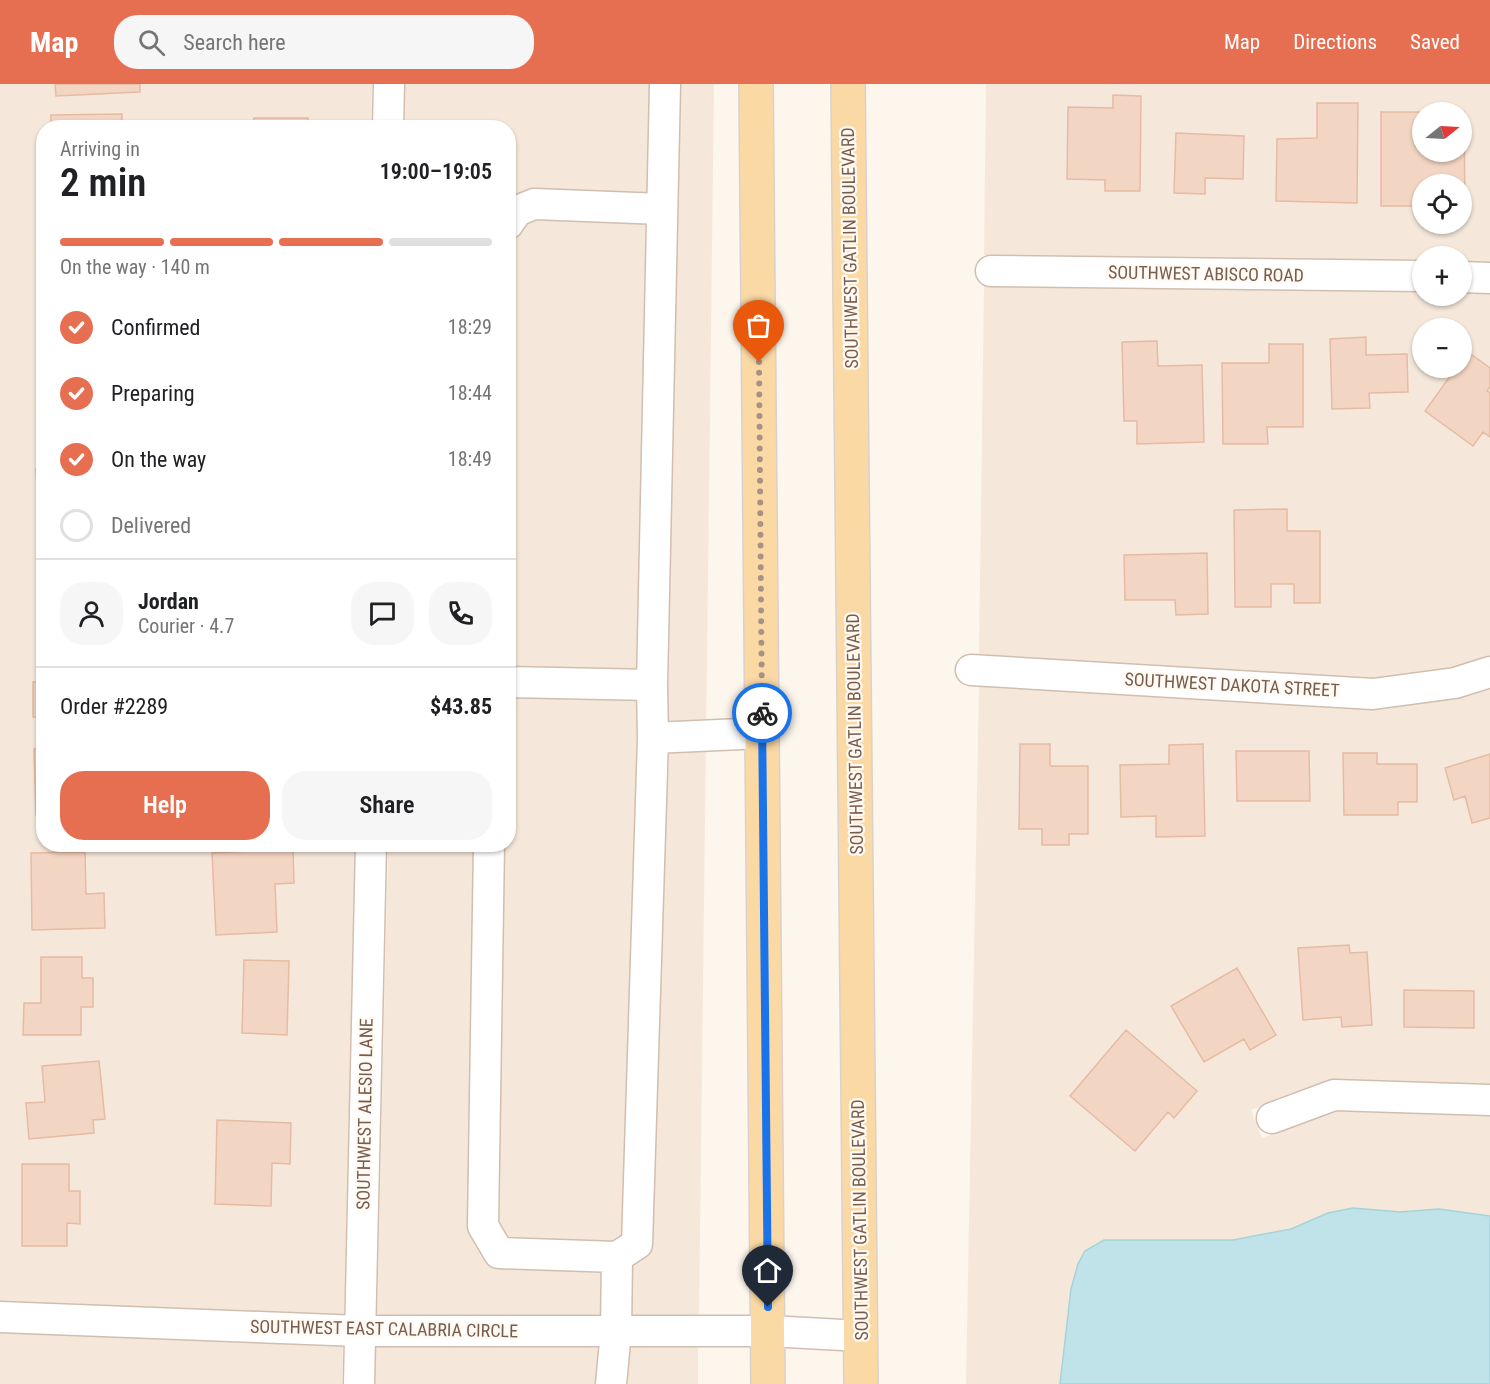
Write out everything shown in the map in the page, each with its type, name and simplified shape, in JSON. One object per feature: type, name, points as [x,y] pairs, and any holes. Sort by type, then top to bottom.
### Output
[{"type":"main road","points":[[756,84],[768,1384]]},
{"type":"main road","name":"SOUTHWEST GATLIN BOULEVARD","points":[[848,84],[861,1384]]},
{"type":"street","points":[[388,84],[388,120]]},
{"type":"street","points":[[489,852],[483,1226],[499,1253],[617,1257],[638,1245],[653,738],[652,685],[665,84]]},
{"type":"street","points":[[516,214],[534,204],[662,209]]},
{"type":"street","name":"SOUTHWEST ABISCO ROAD","points":[[991,271],[1412,276]]},
{"type":"street","points":[[1472,277],[1490,278]]},
{"type":"street","name":"SOUTHWEST DAKOTA STREET","points":[[971,670],[1373,694],[1455,683],[1490,672]]},
{"type":"street","points":[[516,682],[652,685]]},
{"type":"street","points":[[653,738],[762,733]]},
{"type":"street","name":"SOUTHWEST ALESIO LANE","points":[[359,1384],[371,852]]},
{"type":"street","points":[[1272,1118],[1334,1095],[1490,1100]]},
{"type":"street","points":[[611,1384],[616,1331],[617,1257]]},
{"type":"street","name":"SOUTHWEST EAST CALABRIA CIRCLE","points":[[0,1317],[360,1330],[769,1331],[861,1336]]},
{"type":"shaded area","points":[[0,84],[372,84],[371,120],[36,120],[36,852],[355,852],[344,1315],[0,1301]]},
{"type":"shaded area","points":[[405,84],[714,84],[699,1316],[377,1315],[388,852],[516,852],[516,120],[404,120]]},
{"type":"shaded area","points":[[986,84],[1490,84],[1490,263],[1472,262],[1472,246],[1412,246],[1412,261],[984,255]]},
{"type":"shaded area","points":[[984,286],[1412,291],[1412,306],[1472,306],[1472,293],[1490,294],[1490,656],[1452,669],[1374,679],[979,655]]},
{"type":"shaded area","points":[[979,686],[1371,709],[1459,698],[1490,688],[1490,1084],[1336,1080],[1251,1110],[1262,1138],[1336,1110],[1490,1115],[1490,1216],[1439,1209],[1400,1212],[1353,1208],[1328,1213],[1291,1229],[1233,1240],[1104,1240],[1071,1289],[1060,1384],[966,1384]]},
{"type":"shaded area","points":[[0,1332],[343,1345],[342,1384],[0,1384]]},
{"type":"shaded area","points":[[376,1346],[698,1346],[698,1384],[375,1384]]},
{"type":"water","points":[[1353,1208],[1400,1212],[1439,1209],[1490,1216],[1490,1384],[1060,1384],[1071,1289],[1078,1264],[1085,1251],[1104,1240],[1233,1240],[1291,1229],[1328,1213]]},
{"type":"building","points":[[55,84],[140,84],[140,92],[56,96]]},
{"type":"building","points":[[1113,95],[1141,96],[1140,191],[1105,191],[1105,180],[1067,179],[1068,107],[1113,108]]},
{"type":"building","points":[[1317,103],[1358,103],[1357,203],[1276,201],[1277,139],[1317,138]]},
{"type":"building","points":[[1381,112],[1412,112],[1412,162],[1465,162],[1465,174],[1412,174],[1412,206],[1381,206]]},
{"type":"building","points":[[122,114],[122,120],[51,120],[51,115]]},
{"type":"building","points":[[254,118],[308,118],[308,120],[254,120]]},
{"type":"building","points":[[1176,133],[1244,136],[1243,179],[1205,178],[1205,194],[1174,193]]},
{"type":"building","points":[[1366,337],[1366,355],[1407,354],[1408,392],[1369,393],[1370,408],[1332,409],[1330,339]]},
{"type":"building","points":[[1157,341],[1158,366],[1202,365],[1204,442],[1137,444],[1137,421],[1124,421],[1122,342]]},
{"type":"building","points":[[1269,344],[1303,344],[1303,427],[1267,427],[1268,444],[1223,444],[1222,363],[1269,363]]},
{"type":"building","points":[[1472,355],[1490,368],[1490,387],[1487,391],[1490,393],[1490,437],[1483,432],[1473,446],[1425,411],[1449,378],[1472,378]]},
{"type":"building","points":[[1287,509],[1287,531],[1320,531],[1320,603],[1294,603],[1294,584],[1271,584],[1271,607],[1235,607],[1234,510]]},
{"type":"building","points":[[1207,553],[1208,614],[1176,615],[1175,600],[1125,600],[1124,555]]},
{"type":"building","points":[[33,682],[36,682],[36,717],[33,717]]},
{"type":"building","points":[[1020,744],[1050,744],[1050,766],[1088,766],[1088,834],[1069,834],[1069,845],[1042,845],[1042,829],[1019,829]]},
{"type":"building","points":[[1203,744],[1205,836],[1156,837],[1156,816],[1121,817],[1120,765],[1169,764],[1169,745]]},
{"type":"building","points":[[34,749],[36,749],[36,815]]},
{"type":"building","points":[[1236,751],[1309,751],[1310,801],[1237,801]]},
{"type":"building","points":[[1343,753],[1377,753],[1377,764],[1417,764],[1417,802],[1398,802],[1398,815],[1344,815]]},
{"type":"building","points":[[1490,754],[1490,818],[1472,823],[1465,796],[1454,800],[1445,768]]},
{"type":"building","points":[[85,852],[86,894],[104,893],[105,928],[32,930],[31,853]]},
{"type":"building","points":[[293,852],[294,883],[275,884],[277,932],[216,935],[212,853]]},
{"type":"building","points":[[1349,945],[1350,953],[1367,952],[1372,1025],[1342,1027],[1341,1017],[1303,1020],[1298,948]]},
{"type":"building","points":[[41,957],[82,957],[82,978],[93,978],[93,1007],[81,1007],[81,1035],[23,1035],[24,1003],[41,1003]]},
{"type":"building","points":[[244,960],[289,961],[287,1035],[242,1033]]},
{"type":"building","points":[[1237,968],[1276,1035],[1250,1050],[1244,1039],[1204,1062],[1171,1006]]},
{"type":"building","points":[[1404,990],[1474,991],[1474,1028],[1404,1027]]},
{"type":"building","points":[[1126,1030],[1197,1091],[1174,1118],[1168,1112],[1135,1151],[1070,1096]]},
{"type":"building","points":[[99,1061],[105,1119],[93,1120],[94,1133],[29,1139],[26,1103],[45,1102],[42,1066]]},
{"type":"building","points":[[217,1120],[291,1123],[290,1164],[272,1163],[271,1206],[215,1204]]},
{"type":"building","points":[[22,1164],[69,1164],[69,1191],[80,1191],[80,1224],[67,1223],[67,1246],[22,1246]]},
{"type":"way so far","points":[[759,362],[762,713]]},
{"type":"route","points":[[762,713],[768,1307]]}]
